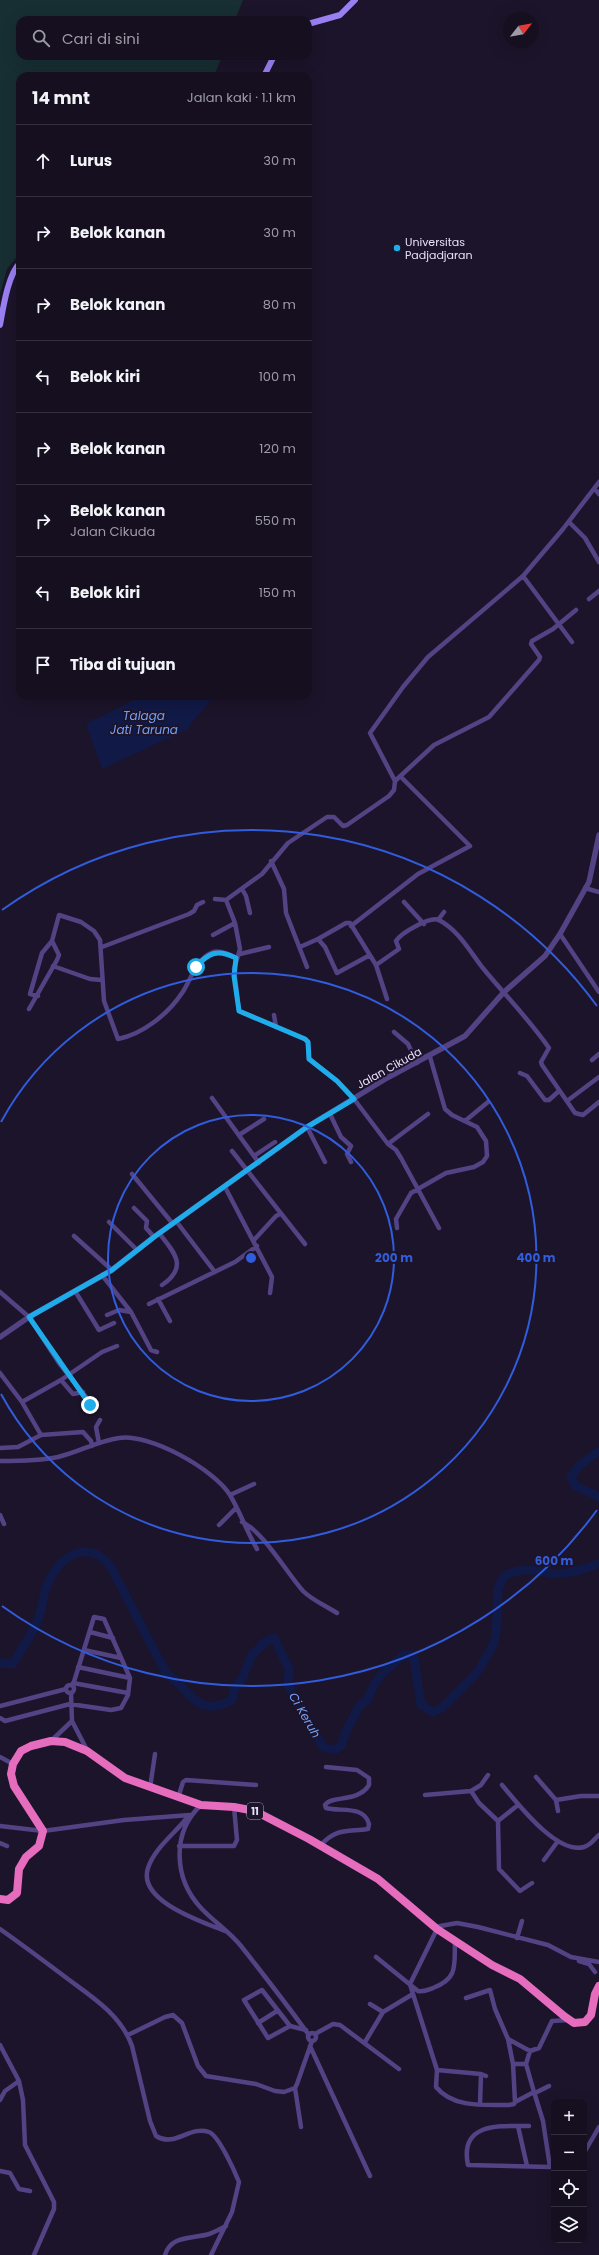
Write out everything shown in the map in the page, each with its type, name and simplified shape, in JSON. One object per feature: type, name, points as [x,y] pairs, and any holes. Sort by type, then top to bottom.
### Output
[{"type":"highway","name":"11","points":[[13,1764],[21,1751],[51,1741],[65,1742],[87,1751],[118,1774],[150,1788],[201,1805],[234,1807],[264,1814],[378,1879],[436,1928],[492,1966],[520,1979],[569,2020]]},
{"type":"highway","points":[[0,1899],[8,1900],[17,1893],[19,1868],[26,1857],[39,1846],[43,1831],[14,1786],[11,1774],[13,1764]]},
{"type":"highway","points":[[569,2020],[574,2023],[583,2022],[595,2013],[595,1994],[599,1986]]},
{"type":"main road","points":[[312,23],[340,15],[355,0]]},
{"type":"main road","points":[[266,72],[272,60]]},
{"type":"main road","points":[[0,325],[9,287],[16,267]]},
{"type":"street","points":[[214,899],[226,900],[242,889],[262,874],[271,861],[288,843],[327,817],[334,817],[343,826],[352,822],[389,796],[394,790],[395,781],[370,733],[379,717],[428,657],[522,576],[569,522],[599,482]]},
{"type":"street","points":[[595,489],[599,494]]},
{"type":"street","points":[[569,522],[585,538],[599,562]]},
{"type":"street","points":[[522,576],[572,642]]},
{"type":"street","points":[[589,599],[599,591]]},
{"type":"street","points":[[395,781],[434,745],[489,717],[539,660],[540,657],[531,644],[532,641],[576,610]]},
{"type":"street","points":[[351,926],[418,874],[470,846],[401,777]]},
{"type":"street","name":"Jalan Cikuda","points":[[0,1337],[29,1317],[112,1270],[159,1233],[259,1163],[307,1127],[417,1062],[430,1057],[465,1036],[504,992],[545,956],[560,934],[590,878],[599,835]]},
{"type":"street","points":[[271,861],[284,889],[286,913],[307,967]]},
{"type":"street","points":[[585,888],[599,892]]},
{"type":"street","points":[[242,889],[246,896],[250,913]]},
{"type":"street","points":[[226,900],[235,923],[240,954]]},
{"type":"street","points":[[102,947],[189,914],[194,911],[197,905],[203,902]]},
{"type":"street","points":[[404,902],[424,924]]},
{"type":"street","points":[[438,920],[444,912]]},
{"type":"street","points":[[38,996],[30,994],[42,953],[52,941],[59,915],[81,922],[94,931],[102,947],[102,980],[104,1001],[116,1038],[120,1039],[148,1026],[162,1016],[182,994],[196,967],[208,955],[222,952],[236,958]]},
{"type":"street","points":[[376,965],[399,949],[396,941],[410,929],[431,920],[438,920],[464,941],[481,965],[549,1048],[541,1062],[542,1065],[575,1113],[581,1115],[599,1102]]},
{"type":"street","points":[[213,935],[235,923]]},
{"type":"street","points":[[300,947],[318,939],[346,923],[351,926],[376,965],[387,998]]},
{"type":"street","points":[[560,934],[599,992]]},
{"type":"street","points":[[318,939],[325,947],[337,973],[370,955]]},
{"type":"street","points":[[29,1009],[38,996],[59,955],[52,941]]},
{"type":"street","points":[[269,947],[240,954],[236,958],[234,976],[239,1011],[305,1039],[308,1042],[309,1059],[337,1081],[354,1099],[388,1144],[396,1150],[439,1228]]},
{"type":"street","points":[[53,966],[90,979],[102,980]]},
{"type":"street","points":[[274,1015],[276,1027]]},
{"type":"street","points":[[394,1032],[409,1046],[417,1062]]},
{"type":"street","points":[[592,1060],[599,1054]]},
{"type":"street","points":[[397,1228],[396,1219],[406,1198],[418,1188],[446,1173],[467,1170],[483,1162],[487,1156],[486,1141],[478,1127],[445,1109],[430,1057]]},
{"type":"street","points":[[520,1073],[528,1076],[545,1100],[549,1100],[560,1091]]},
{"type":"street","points":[[567,1101],[599,1077]]},
{"type":"street","points":[[212,1098],[259,1163]]},
{"type":"street","points":[[465,1121],[488,1102]]},
{"type":"street","points":[[330,1114],[342,1137],[351,1146],[347,1154],[352,1162]]},
{"type":"street","points":[[388,1144],[428,1114]]},
{"type":"street","points":[[239,1135],[264,1119]]},
{"type":"street","points":[[307,1127],[325,1162]]},
{"type":"street","points":[[254,1156],[275,1142]]},
{"type":"street","points":[[232,1151],[280,1214],[294,1228],[305,1244]]},
{"type":"street","points":[[132,1174],[215,1272]]},
{"type":"street","points":[[225,1187],[272,1277],[270,1293]]},
{"type":"street","points":[[134,1208],[147,1220],[146,1228],[154,1237]]},
{"type":"street","points":[[254,1240],[276,1216],[280,1214]]},
{"type":"street","points":[[109,1222],[137,1250]]},
{"type":"street","points":[[159,1233],[173,1250],[177,1262],[176,1271],[170,1279],[162,1285]]},
{"type":"street","points":[[74,1236],[112,1270]]},
{"type":"street","points":[[149,1304],[235,1262],[257,1246]]},
{"type":"street","points":[[102,1275],[131,1312],[151,1350],[157,1352]]},
{"type":"street","points":[[75,1291],[99,1330],[114,1323]]},
{"type":"street","points":[[0,1292],[29,1317],[90,1402],[90,1407]]},
{"type":"street","points":[[158,1299],[170,1321]]},
{"type":"street","points":[[107,1314],[119,1310],[131,1312]]},
{"type":"street","points":[[22,1402],[61,1380],[102,1352],[117,1346]]},
{"type":"street","points":[[0,1372],[22,1402],[41,1435]]},
{"type":"street","points":[[61,1380],[70,1393],[75,1395],[83,1392]]},
{"type":"street","points":[[99,1443],[96,1427],[100,1420]]},
{"type":"street","points":[[0,1448],[18,1447],[41,1435],[83,1432],[91,1441],[92,1446]]},
{"type":"street","points":[[0,1461],[36,1460],[58,1457],[120,1437],[152,1442],[198,1465],[230,1495],[242,1522],[257,1549]]},
{"type":"street","points":[[230,1495],[254,1484]]},
{"type":"street","points":[[219,1525],[236,1508]]},
{"type":"street","points":[[0,1515],[4,1524]]},
{"type":"street","points":[[242,1522],[251,1526],[260,1536],[304,1593],[337,1613]]},
{"type":"street","points":[[0,1718],[5,1722],[70,1704],[117,1710],[121,1708],[128,1693],[130,1678],[104,1619],[94,1617],[73,1684],[74,1689],[71,1692],[70,1704],[72,1722],[87,1751]]},
{"type":"street","points":[[90,1632],[113,1638]]},
{"type":"street","points":[[84,1650],[121,1658]]},
{"type":"street","points":[[78,1667],[130,1678]]},
{"type":"street","points":[[0,1706],[66,1689],[67,1685],[73,1684],[128,1693]]},
{"type":"street","points":[[66,1689],[71,1692]]},
{"type":"street","points":[[51,1741],[72,1722]]},
{"type":"street","points":[[150,1788],[155,1754]]},
{"type":"street","points":[[0,1757],[13,1764]]},
{"type":"street","points":[[320,1846],[329,1836],[335,1833],[368,1829],[369,1824],[363,1814],[356,1810],[335,1810],[326,1808],[324,1805],[332,1800],[339,1800],[358,1794],[369,1784],[369,1778],[357,1770],[326,1767]]},
{"type":"street","points":[[425,1795],[471,1791],[481,1785],[488,1775]]},
{"type":"street","points":[[536,1777],[556,1800],[558,1811]]},
{"type":"street","points":[[178,1798],[183,1782],[186,1780],[256,1785]]},
{"type":"street","points":[[502,1785],[538,1826],[558,1841],[567,1845],[582,1848],[589,1845],[599,1836]]},
{"type":"street","points":[[471,1791],[479,1803],[498,1821],[499,1869],[520,1891],[532,1883]]},
{"type":"street","points":[[556,1800],[581,1796],[599,1796]]},
{"type":"street","points":[[201,1805],[190,1815],[155,1855],[148,1869],[149,1883],[156,1895],[174,1909],[231,1933]]},
{"type":"street","points":[[498,1821],[518,1805]]},
{"type":"street","points":[[179,1846],[234,1846],[237,1840],[234,1807]]},
{"type":"street","points":[[0,1826],[43,1831],[124,1820],[190,1815]]},
{"type":"street","points":[[190,1815],[179,1846],[181,1871],[185,1883],[193,1898],[202,1909],[231,1933],[310,2033],[309,2039],[370,2176]]},
{"type":"street","points":[[544,1860],[558,1841]]},
{"type":"street","points":[[0,1843],[7,1846]]},
{"type":"street","points":[[517,1938],[522,1922]]},
{"type":"street","points":[[549,2086],[515,2102],[514,2104],[509,2105],[462,2103],[445,2096],[436,2087],[437,2070],[410,1984],[438,1925],[447,1926],[457,1923],[548,1945],[571,1957],[589,1964],[594,1972]]},
{"type":"street","points":[[0,1929],[105,2007],[128,2036],[150,2121],[156,2136],[170,2141],[198,2131],[210,2132],[219,2142],[239,2182],[226,2226],[210,2255]]},
{"type":"street","points":[[376,1957],[421,1991],[443,1984],[450,1979],[454,1965],[455,1941]]},
{"type":"street","points":[[571,1957],[599,1962]]},
{"type":"street","points":[[290,2026],[268,2038],[245,2002],[245,1999],[262,1990],[276,2011],[290,2026],[310,2033],[336,2024],[346,2028],[399,2069]]},
{"type":"street","points":[[466,1998],[490,1990],[496,2013],[508,2039],[513,2064],[515,2102]]},
{"type":"street","points":[[365,2042],[383,2012],[412,1994]]},
{"type":"street","points":[[370,2004],[383,2012]]},
{"type":"street","points":[[258,2023],[276,2011]]},
{"type":"street","points":[[128,2036],[165,2017],[173,2015],[182,2023],[198,2066],[206,2076],[256,2084],[275,2091],[284,2092],[295,2088]]},
{"type":"street","points":[[508,2039],[530,2051],[539,2048],[552,2021],[569,2020]]},
{"type":"street","points":[[301,2127],[295,2088],[311,2043]]},
{"type":"street","points":[[0,2045],[19,2081],[23,2100],[25,2145],[54,2202],[54,2209],[34,2255]]},
{"type":"street","points":[[530,2051],[526,2064],[543,2122],[551,2163]]},
{"type":"street","points":[[513,2064],[526,2064]]},
{"type":"street","points":[[437,2070],[483,2075],[480,2104]]},
{"type":"street","points":[[0,2100],[5,2091],[19,2081]]},
{"type":"street","points":[[518,2126],[527,2166]]},
{"type":"street","points":[[529,2126],[487,2128],[475,2133],[468,2145],[467,2164],[470,2166],[527,2166],[551,2168]]},
{"type":"street","points":[[587,2148],[599,2127]]},
{"type":"street","points":[[0,2171],[10,2173],[19,2190],[30,2191]]},
{"type":"street","points":[[165,2255],[169,2246],[179,2239],[208,2234],[226,2226]]},
{"type":"green space","points":[[0,0],[243,0],[237,16],[16,16],[16,60],[220,60],[216,72],[16,72],[16,258],[7,269],[0,294]]},
{"type":"water","name":"Talaga Jati Taruna","points":[[134,700],[211,700],[186,730],[102,769],[86,724]]},
{"type":"waterway","name":"Ci Keruh","points":[[599,1451],[579,1466],[571,1477],[576,1486],[599,1497]]},
{"type":"waterway","name":"Ci Keruh","points":[[0,1663],[13,1664],[35,1628],[48,1583],[53,1573],[67,1558],[85,1552],[94,1553],[102,1558],[111,1567],[166,1673],[195,1700],[210,1706],[220,1705],[232,1700],[235,1688],[243,1677],[252,1655],[265,1642],[274,1638],[289,1669],[288,1685],[323,1747],[335,1750],[341,1746],[347,1729],[360,1705],[367,1700],[375,1683],[383,1673],[403,1655],[410,1655],[414,1658],[421,1705],[433,1712],[442,1708],[470,1680],[479,1670],[493,1645],[496,1634],[498,1589],[504,1576],[520,1570],[560,1574],[581,1570],[599,1563]]},
{"type":"place","name":"Universitas Padjadjaran","points":[[397,248]]},
{"type":"route","points":[[90,1405],[90,1402],[59,1362],[29,1317],[65,1298],[112,1270],[154,1237],[307,1127],[354,1099],[337,1081],[309,1059],[308,1042],[305,1039],[239,1011],[234,976],[234,962],[236,958],[226,953],[217,951],[208,955],[196,967]]}]
